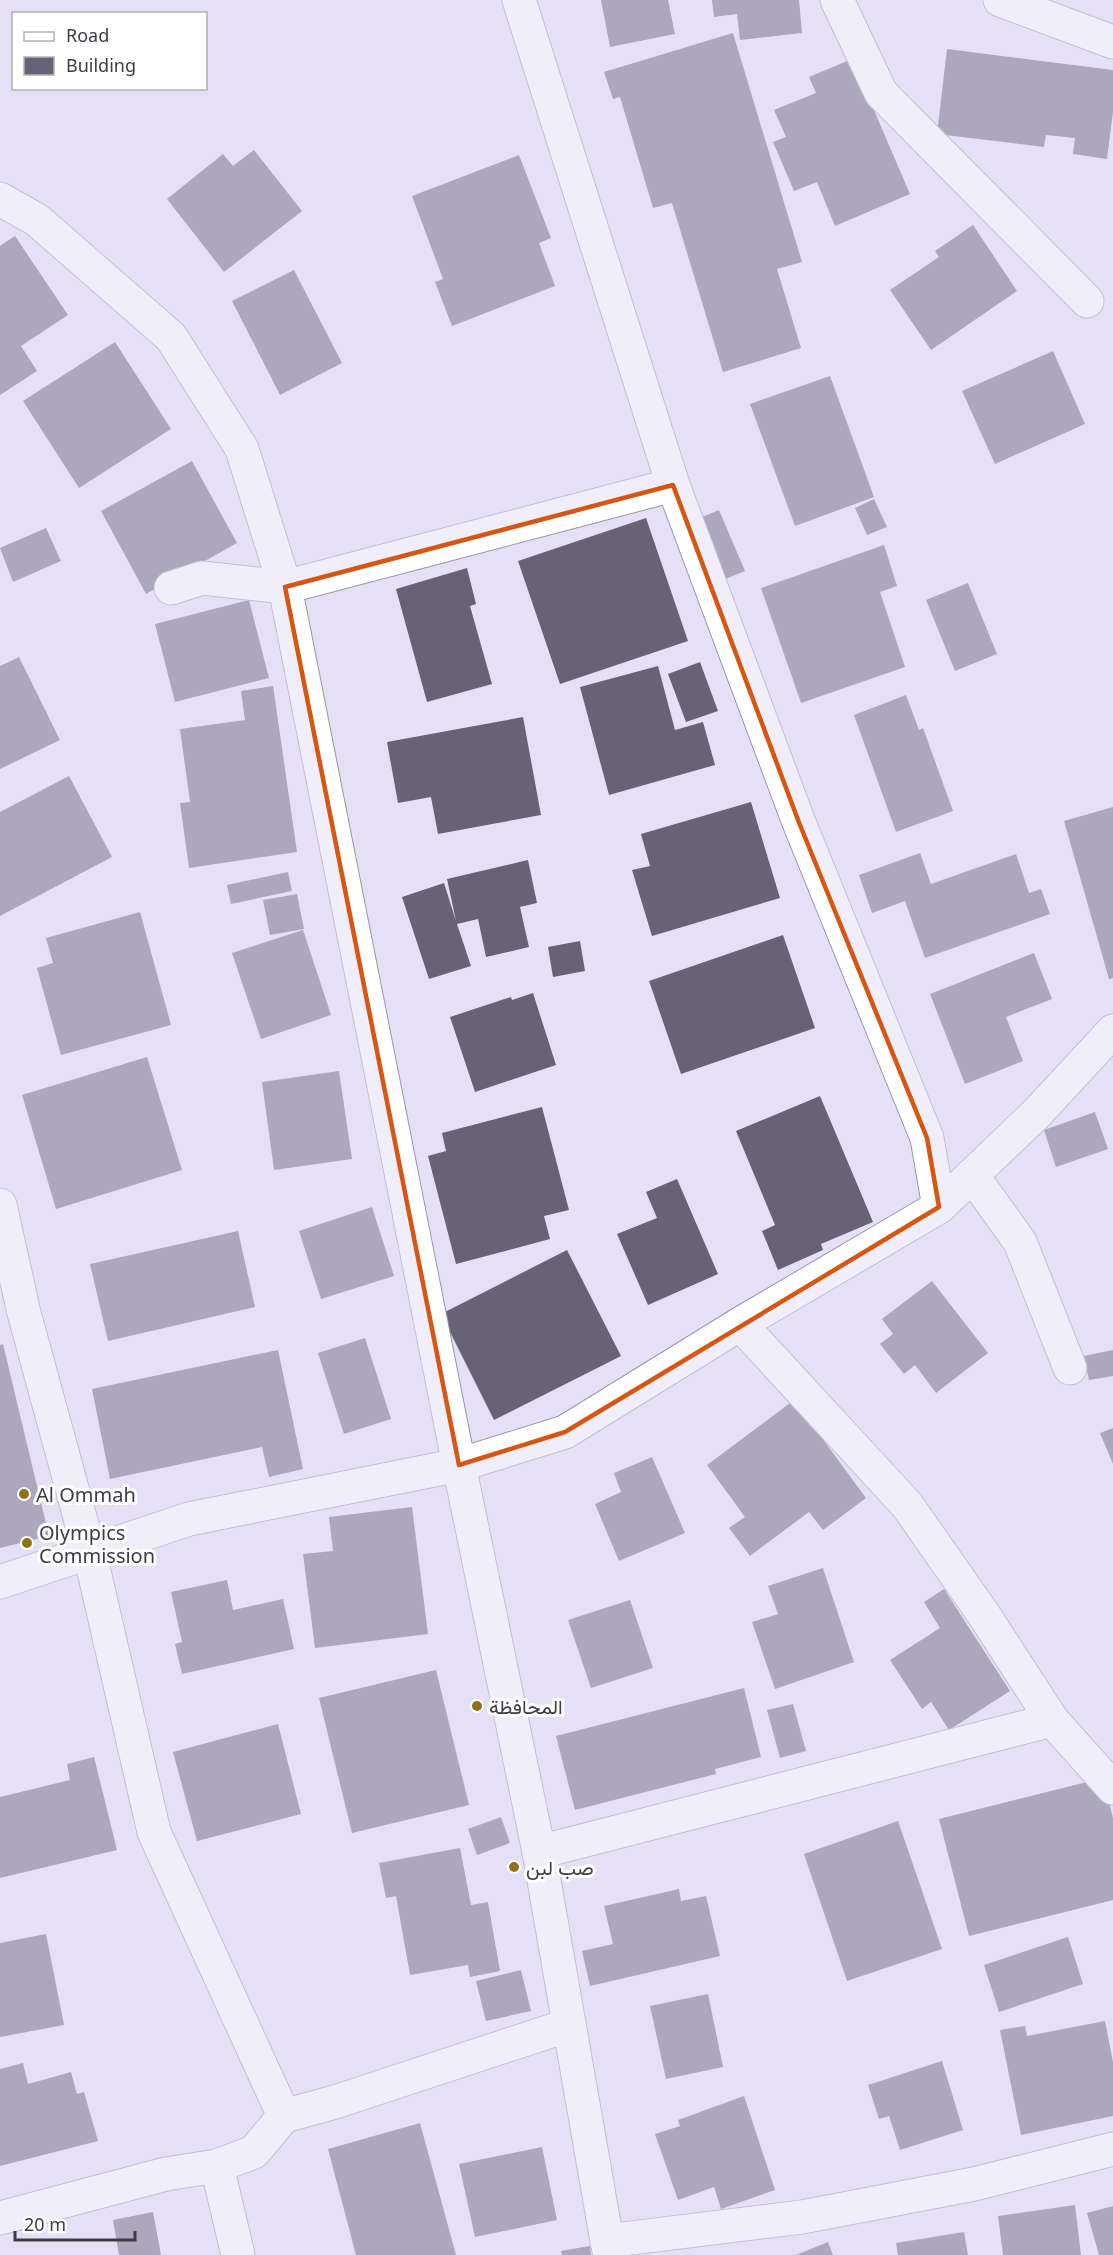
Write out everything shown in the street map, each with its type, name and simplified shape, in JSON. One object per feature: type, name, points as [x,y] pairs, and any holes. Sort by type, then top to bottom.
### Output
[{"type":"street","points":[[519,0],[673,485],[798,820],[927,1138],[939,1207]]},
{"type":"street","points":[[837,0],[881,93],[1087,301]]},
{"type":"street","points":[[1000,0],[1113,42]]},
{"type":"street","points":[[0,199],[37,220],[171,337],[242,449],[285,587],[459,1465],[539,1852],[609,2248],[802,2217],[974,2184],[1113,2149]]},
{"type":"street","points":[[171,588],[202,579],[285,587],[673,485]]},
{"type":"street","points":[[0,1582],[189,1520],[459,1465],[565,1432],[740,1324],[939,1207],[1037,1113],[1113,1031]]},
{"type":"street","points":[[972,1175],[1020,1242],[1070,1368]]},
{"type":"street","points":[[0,1205],[24,1313],[90,1554],[154,1832],[284,2116]]},
{"type":"street","points":[[740,1324],[907,1505],[984,1615],[1053,1720],[1113,1788]]},
{"type":"street","points":[[539,1852],[1053,1720]]},
{"type":"street","points":[[0,2218],[165,2174],[217,2166],[254,2152],[284,2116],[335,2102],[569,2025]]},
{"type":"street","points":[[217,2166],[238,2255]]},
{"type":"highlighted area","points":[[673,485],[798,820],[927,1138],[939,1207],[565,1432],[459,1465],[285,587]]},
{"type":"building","points":[[601,0],[668,0],[675,34],[610,47]]},
{"type":"building","points":[[712,0],[799,0],[802,33],[740,40],[737,14],[714,17]]},
{"type":"building","points":[[733,33],[802,262],[777,269],[801,348],[723,372],[672,203],[653,208],[620,97],[613,99],[604,72]]},
{"type":"building","points":[[947,49],[1113,70],[1113,112],[1107,159],[1073,154],[1075,138],[1046,135],[1044,147],[937,134]]},
{"type":"building","points":[[852,59],[910,194],[835,226],[817,182],[794,191],[773,142],[786,137],[774,110],[816,93],[809,77]]},
{"type":"building","points":[[254,150],[302,211],[224,272],[167,199],[223,154],[233,166]]},
{"type":"building","points":[[519,155],[551,238],[539,243],[555,286],[452,326],[435,282],[443,279],[412,196]]},
{"type":"building","points":[[973,225],[1017,291],[931,350],[890,290],[939,257],[935,251]]},
{"type":"building","points":[[15,236],[68,315],[21,346],[37,371],[0,395],[0,246]]},
{"type":"building","points":[[294,270],[342,363],[280,395],[232,301]]},
{"type":"building","points":[[115,342],[171,429],[79,488],[23,401]]},
{"type":"building","points":[[1053,351],[1085,424],[995,464],[962,391]]},
{"type":"building","points":[[830,376],[874,497],[795,526],[750,404]]},
{"type":"building","points":[[192,461],[237,543],[146,594],[101,511]]},
{"type":"building","points":[[874,499],[887,527],[867,535],[855,508]]},
{"type":"building","points":[[719,510],[745,571],[721,581],[695,520]]},
{"type":"building","points":[[646,518],[688,641],[560,684],[518,561]]},
{"type":"building","points":[[46,528],[61,561],[13,582],[0,548]]},
{"type":"building","points":[[884,545],[897,586],[880,592],[905,667],[801,703],[761,588]]},
{"type":"building","points":[[467,568],[476,604],[470,606],[492,684],[427,702],[396,589]]},
{"type":"building","points":[[968,583],[997,654],[955,671],[926,600]]},
{"type":"building","points":[[249,600],[269,678],[175,702],[155,624]]},
{"type":"building","points":[[19,657],[60,740],[0,769],[0,666]]},
{"type":"building","points":[[700,662],[718,711],[686,722],[668,674]]},
{"type":"building","points":[[658,666],[675,730],[703,722],[715,765],[609,795],[580,687]]},
{"type":"building","points":[[273,686],[297,852],[189,868],[180,803],[190,802],[180,729],[245,720],[241,691]]},
{"type":"building","points":[[906,695],[919,730],[923,728],[953,811],[896,832],[854,715]]},
{"type":"building","points":[[523,717],[541,815],[438,834],[431,797],[398,803],[387,742]]},
{"type":"building","points":[[69,776],[112,857],[0,916],[0,812]]},
{"type":"building","points":[[751,802],[780,898],[652,936],[632,870],[650,866],[641,834]]},
{"type":"building","points":[[1113,807],[1113,978],[1109,979],[1064,821]]},
{"type":"building","points":[[920,853],[931,884],[1016,854],[1029,893],[1041,889],[1050,914],[925,958],[905,901],[872,913],[859,875]]},
{"type":"building","points":[[528,860],[537,903],[520,907],[529,947],[486,957],[478,919],[457,924],[471,966],[429,979],[402,897],[444,883],[456,921],[447,879]]},
{"type":"building","points":[[288,872],[292,891],[231,904],[227,885]]},
{"type":"building","points":[[297,894],[304,929],[270,935],[263,900]]},
{"type":"building","points":[[140,912],[171,1025],[61,1055],[37,968],[53,963],[46,938]]},
{"type":"building","points":[[303,930],[331,1015],[261,1039],[232,953]]},
{"type":"building","points":[[783,935],[815,1028],[681,1074],[649,981]]},
{"type":"building","points":[[580,941],[585,971],[553,977],[548,947]]},
{"type":"building","points":[[1034,953],[1052,999],[1006,1017],[1023,1061],[965,1084],[930,994]]},
{"type":"building","points":[[533,993],[556,1065],[475,1092],[450,1017],[511,997],[512,1000]]},
{"type":"building","points":[[147,1057],[182,1170],[56,1209],[22,1095]]},
{"type":"building","points":[[339,1071],[352,1159],[274,1170],[262,1082]]},
{"type":"building","points":[[820,1096],[873,1222],[821,1244],[823,1250],[778,1270],[762,1231],[775,1225],[736,1131]]},
{"type":"building","points":[[542,1107],[569,1210],[544,1216],[550,1239],[456,1264],[428,1156],[446,1151],[442,1133]]},
{"type":"building","points":[[1095,1112],[1108,1149],[1056,1167],[1044,1130]]},
{"type":"building","points":[[677,1179],[718,1274],[648,1305],[617,1234],[657,1218],[646,1192]]},
{"type":"building","points":[[372,1207],[394,1276],[321,1299],[299,1231]]},
{"type":"building","points":[[238,1231],[255,1307],[108,1341],[90,1264]]},
{"type":"building","points":[[567,1250],[621,1356],[494,1420],[441,1314]]},
{"type":"building","points":[[932,1281],[988,1353],[936,1393],[915,1365],[904,1374],[880,1344],[893,1334],[882,1319]]},
{"type":"building","points":[[365,1338],[391,1419],[344,1434],[318,1353]]},
{"type":"building","points":[[3,1344],[49,1536],[0,1548],[0,1345]]},
{"type":"building","points":[[278,1350],[303,1469],[269,1477],[262,1447],[110,1479],[92,1389]]},
{"type":"building","points":[[1113,1350],[1113,1376],[1089,1380],[1084,1356]]},
{"type":"building","points":[[794,1400],[866,1498],[823,1530],[809,1512],[750,1556],[729,1528],[745,1517],[707,1465]]},
{"type":"building","points":[[1113,1428],[1113,1464],[1100,1433]]},
{"type":"building","points":[[652,1457],[685,1533],[619,1561],[595,1504],[621,1492],[614,1473]]},
{"type":"building","points":[[412,1507],[428,1634],[315,1648],[303,1554],[333,1551],[329,1517]]},
{"type":"building","points":[[823,1568],[854,1662],[775,1689],[752,1622],[778,1614],[768,1586]]},
{"type":"building","points":[[227,1580],[233,1610],[283,1599],[294,1649],[182,1674],[175,1644],[182,1642],[171,1592]]},
{"type":"building","points":[[944,1589],[1010,1691],[949,1730],[931,1702],[922,1709],[890,1660],[940,1628],[924,1602]]},
{"type":"building","points":[[630,1600],[653,1668],[591,1688],[568,1620]]},
{"type":"building","points":[[436,1670],[469,1805],[352,1833],[319,1698]]},
{"type":"building","points":[[744,1688],[761,1757],[715,1769],[716,1774],[575,1810],[556,1736]]},
{"type":"building","points":[[793,1704],[806,1751],[780,1758],[767,1710]]},
{"type":"building","points":[[278,1724],[301,1814],[197,1841],[173,1752]]},
{"type":"building","points":[[94,1757],[117,1850],[0,1878],[0,1797],[70,1780],[67,1764]]},
{"type":"building","points":[[1103,1778],[1113,1818],[1113,1900],[969,1936],[939,1819]]},
{"type":"building","points":[[501,1817],[510,1843],[477,1855],[468,1829]]},
{"type":"building","points":[[898,1821],[942,1949],[847,1981],[804,1854]]},
{"type":"building","points":[[460,1848],[471,1905],[488,1902],[500,1971],[470,1977],[468,1965],[410,1975],[396,1896],[386,1898],[379,1863]]},
{"type":"building","points":[[679,1889],[681,1901],[706,1896],[720,1956],[590,1986],[582,1951],[613,1944],[604,1906]]},
{"type":"building","points":[[46,1934],[64,2025],[0,2037],[0,1943]]},
{"type":"building","points":[[1068,1937],[1083,1984],[999,2012],[984,1965]]},
{"type":"building","points":[[521,1970],[531,2011],[486,2021],[476,1981]]},
{"type":"building","points":[[708,1994],[723,2067],[666,2079],[650,2006]]},
{"type":"building","points":[[1105,2021],[1113,2062],[1113,2116],[1021,2135],[1000,2030],[1025,2026],[1027,2036]]},
{"type":"building","points":[[942,2061],[963,2130],[900,2150],[889,2116],[879,2119],[868,2085]]},
{"type":"building","points":[[23,2063],[28,2084],[71,2072],[77,2094],[84,2092],[98,2141],[0,2166],[0,2069]]},
{"type":"building","points":[[744,2096],[775,2190],[721,2209],[714,2187],[678,2200],[655,2134],[680,2126],[678,2120]]},
{"type":"building","points":[[420,2123],[456,2255],[356,2255],[328,2149]]},
{"type":"building","points":[[542,2147],[557,2220],[475,2237],[459,2164]]},
{"type":"building","points":[[1075,2205],[1081,2255],[1003,2255],[998,2216]]},
{"type":"building","points":[[1113,2206],[1113,2255],[1099,2255],[1087,2213]]},
{"type":"building","points":[[153,2212],[161,2255],[119,2255],[113,2220]]},
{"type":"building","points":[[964,2232],[968,2255],[898,2255],[896,2243]]},
{"type":"building","points":[[828,2242],[833,2255],[796,2255]]},
{"type":"building","points":[[590,2246],[591,2255],[562,2255],[561,2251]]},
{"type":"place","name":"Al Ommah","points":[[24,1494]]},
{"type":"place","name":"Olympics Commission","points":[[27,1543]]},
{"type":"place","name":"المحافظة","points":[[477,1706]]},
{"type":"place","name":"صب لبن","points":[[514,1867]]}]
